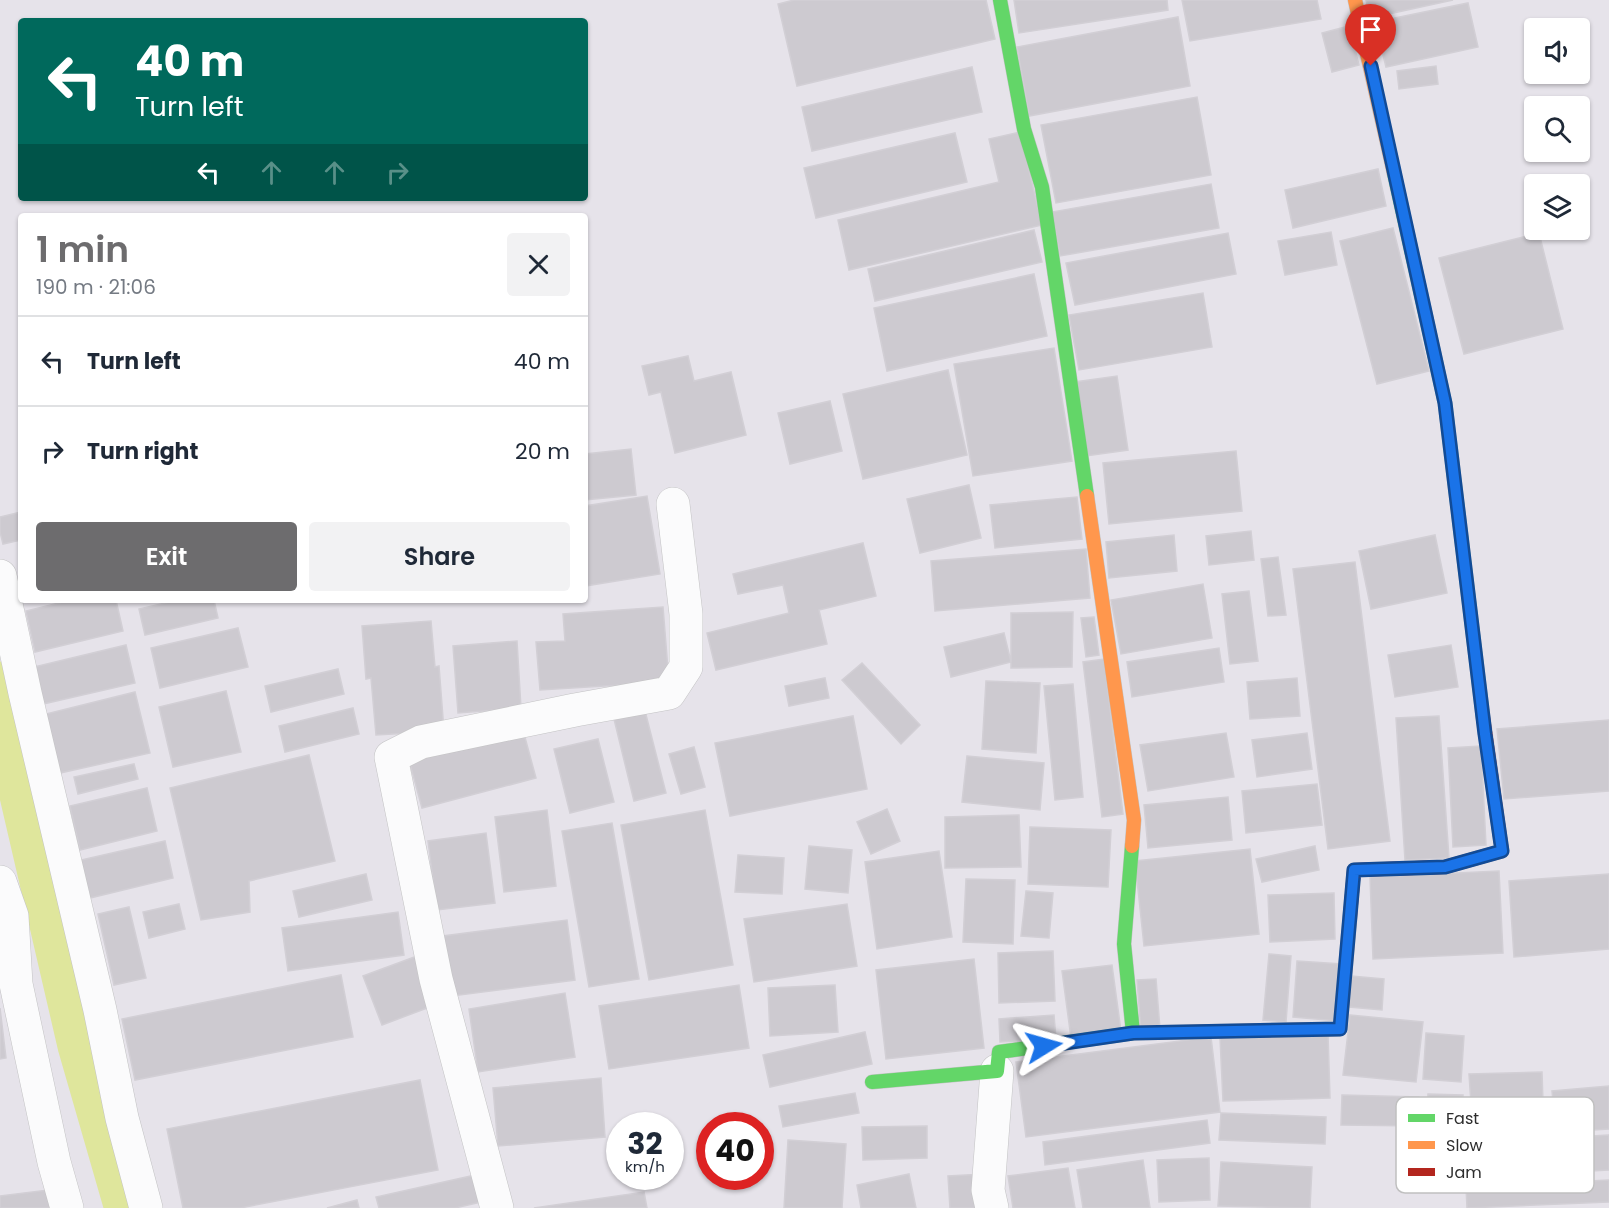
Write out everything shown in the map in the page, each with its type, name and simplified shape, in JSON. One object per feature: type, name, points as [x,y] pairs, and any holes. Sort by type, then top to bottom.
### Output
[{"type":"street","points":[[1000,0],[1024,129],[1042,187],[1134,820],[1124,944],[1133,1033]]},
{"type":"street","points":[[992,1208],[988,1190],[999,1052],[1133,1033],[1340,1029],[1354,870],[1445,867],[1502,851],[1445,403],[1355,0]]},
{"type":"street","points":[[497,1208],[436,979],[391,757],[421,742],[669,693],[686,667],[687,614],[673,504]]},
{"type":"street","points":[[0,576],[100,1010],[122,1118],[146,1208]]},
{"type":"street","points":[[0,882],[12,916],[16,984],[54,1162],[68,1208]]},
{"type":"street","points":[[872,1082],[997,1071]]},
{"type":"building","points":[[794,0],[986,0],[995,39],[797,86],[778,4]]},
{"type":"building","points":[[1014,0],[1167,0],[1168,10],[1019,33]]},
{"type":"building","points":[[1182,0],[1317,0],[1321,19],[1190,41]]},
{"type":"building","points":[[1366,0],[1453,0],[1370,18]]},
{"type":"building","points":[[1468,3],[1478,47],[1386,67],[1375,22]]},
{"type":"building","points":[[1178,17],[1190,86],[1029,116],[1017,47]]},
{"type":"building","points":[[1349,26],[1359,65],[1332,72],[1322,33]]},
{"type":"building","points":[[1436,66],[1438,84],[1399,89],[1397,71]]},
{"type":"building","points":[[972,67],[982,112],[812,151],[802,107]]},
{"type":"building","points":[[1197,97],[1211,175],[1056,203],[1041,125]]},
{"type":"building","points":[[1020,132],[1042,225],[849,270],[838,220],[999,182],[989,139]]},
{"type":"building","points":[[955,133],[967,182],[816,218],[804,168]]},
{"type":"building","points":[[1378,169],[1386,206],[1293,228],[1285,190]]},
{"type":"building","points":[[1211,184],[1219,228],[1060,256],[1052,212]]},
{"type":"building","points":[[1393,228],[1429,371],[1377,384],[1340,241]]},
{"type":"building","points":[[1034,230],[1042,262],[875,301],[868,269]]},
{"type":"building","points":[[1331,232],[1337,265],[1285,275],[1278,241]]},
{"type":"building","points":[[1228,233],[1236,274],[1075,305],[1066,263]]},
{"type":"building","points":[[1524,237],[1524,240],[1541,240],[1563,329],[1464,354],[1439,258]]},
{"type":"building","points":[[1034,274],[1047,336],[887,371],[874,308]]},
{"type":"building","points":[[1203,293],[1212,347],[1079,370],[1069,315]]},
{"type":"building","points":[[1054,348],[1072,461],[973,476],[954,364]]},
{"type":"building","points":[[688,356],[694,381],[731,372],[746,435],[675,453],[661,392],[649,395],[642,366]]},
{"type":"building","points":[[948,370],[967,455],[863,479],[843,394]]},
{"type":"building","points":[[1117,376],[1128,450],[1086,456],[1075,382]]},
{"type":"building","points":[[830,401],[842,451],[790,464],[778,413]]},
{"type":"building","points":[[631,449],[636,495],[588,500],[588,454]]},
{"type":"building","points":[[1236,451],[1242,511],[1109,524],[1103,463]]},
{"type":"building","points":[[969,485],[981,538],[920,553],[907,499]]},
{"type":"building","points":[[647,496],[660,574],[588,586],[588,506]]},
{"type":"building","points":[[1077,497],[1082,539],[995,548],[990,505]]},
{"type":"building","points":[[18,513],[18,541],[3,544],[0,517]]},
{"type":"building","points":[[1251,531],[1254,560],[1209,565],[1206,536]]},
{"type":"building","points":[[1174,535],[1177,571],[1109,578],[1106,542]]},
{"type":"building","points":[[1435,535],[1447,593],[1371,609],[1359,551]]},
{"type":"building","points":[[863,543],[876,596],[819,610],[827,644],[716,670],[707,633],[789,613],[783,585],[738,594],[733,574]]},
{"type":"building","points":[[1086,549],[1090,598],[935,611],[931,561]]},
{"type":"building","points":[[1278,557],[1286,615],[1268,616],[1261,559]]},
{"type":"building","points":[[1355,562],[1390,841],[1328,849],[1293,569]]},
{"type":"building","points":[[1203,584],[1212,638],[1121,654],[1111,600]]},
{"type":"building","points":[[1249,591],[1258,661],[1230,664],[1222,594]]},
{"type":"building","points":[[59,603],[117,603],[123,631],[35,652],[26,611]]},
{"type":"building","points":[[165,603],[215,603],[218,618],[145,635],[139,609]]},
{"type":"building","points":[[663,607],[669,682],[540,690],[536,642],[565,641],[563,614]]},
{"type":"building","points":[[1073,612],[1072,667],[1011,668],[1011,613]]},
{"type":"building","points":[[1094,617],[1099,655],[1086,657],[1081,618]]},
{"type":"building","points":[[431,621],[435,667],[439,666],[444,731],[376,735],[371,678],[366,679],[362,626]]},
{"type":"building","points":[[238,628],[248,667],[160,688],[151,648]]},
{"type":"building","points":[[1004,633],[1011,662],[951,677],[944,647]]},
{"type":"building","points":[[517,641],[521,708],[458,713],[453,646]]},
{"type":"building","points":[[126,645],[135,683],[43,704],[34,667]]},
{"type":"building","points":[[1451,645],[1458,687],[1395,697],[1388,655]]},
{"type":"building","points":[[1219,648],[1224,682],[1132,697],[1127,662]]},
{"type":"building","points":[[1104,659],[1123,814],[1102,817],[1083,662]]},
{"type":"building","points":[[862,663],[920,725],[901,744],[842,680]]},
{"type":"building","points":[[338,669],[344,694],[271,712],[265,686]]},
{"type":"building","points":[[825,678],[829,698],[789,706],[785,686]]},
{"type":"building","points":[[1297,678],[1300,716],[1250,719],[1247,682]]},
{"type":"building","points":[[986,681],[1040,683],[1036,753],[982,749]]},
{"type":"building","points":[[1073,684],[1083,797],[1055,800],[1044,686]]},
{"type":"building","points":[[226,691],[241,752],[173,767],[159,707]]},
{"type":"building","points":[[135,692],[150,753],[60,773],[46,714]]},
{"type":"building","points":[[644,707],[666,793],[634,801],[613,715]]},
{"type":"building","points":[[353,708],[359,734],[285,752],[279,726]]},
{"type":"building","points":[[853,716],[867,789],[730,816],[715,743]]},
{"type":"building","points":[[1439,716],[1449,858],[1405,860],[1396,718]]},
{"type":"building","points":[[1609,720],[1609,791],[1504,799],[1497,729]]},
{"type":"building","points":[[523,730],[536,778],[422,808],[409,760]]},
{"type":"building","points":[[1226,733],[1234,777],[1148,791],[1140,745]]},
{"type":"building","points":[[1307,733],[1312,769],[1257,777],[1252,740]]},
{"type":"building","points":[[598,739],[614,802],[570,813],[554,749]]},
{"type":"building","points":[[1481,746],[1486,845],[1453,847],[1448,748]]},
{"type":"building","points":[[694,747],[705,787],[681,794],[669,754]]},
{"type":"building","points":[[309,755],[335,861],[249,881],[250,912],[201,920],[170,788]]},
{"type":"building","points":[[967,756],[1044,763],[1040,810],[962,802]]},
{"type":"building","points":[[134,764],[138,779],[78,794],[74,777]]},
{"type":"building","points":[[1317,784],[1322,825],[1246,833],[1242,791]]},
{"type":"building","points":[[147,788],[157,831],[80,850],[70,806]]},
{"type":"building","points":[[1228,797],[1232,840],[1148,848],[1144,805]]},
{"type":"building","points":[[887,809],[900,841],[871,854],[857,822]]},
{"type":"building","points":[[547,810],[556,886],[504,892],[495,817]]},
{"type":"building","points":[[705,810],[733,965],[649,980],[621,825]]},
{"type":"building","points":[[1019,815],[1021,867],[945,868],[945,817]]},
{"type":"building","points":[[612,823],[639,979],[589,987],[562,831]]},
{"type":"building","points":[[1030,827],[1111,830],[1108,887],[1028,884]]},
{"type":"building","points":[[486,833],[495,903],[437,910],[428,841]]},
{"type":"building","points":[[165,841],[173,878],[90,898],[81,860]]},
{"type":"building","points":[[809,846],[852,850],[848,893],[805,889]]},
{"type":"building","points":[[1315,846],[1319,870],[1262,882],[1256,859]]},
{"type":"building","points":[[1250,849],[1259,934],[1144,946],[1135,861]]},
{"type":"building","points":[[939,851],[952,937],[877,949],[865,862]]},
{"type":"building","points":[[738,855],[784,858],[782,894],[735,892]]},
{"type":"building","points":[[1499,871],[1503,953],[1373,959],[1370,877]]},
{"type":"building","points":[[366,874],[372,900],[299,917],[293,891]]},
{"type":"building","points":[[1609,874],[1609,949],[1514,957],[1509,881]]},
{"type":"building","points":[[966,879],[1015,880],[1013,944],[963,942]]},
{"type":"building","points":[[1026,891],[1053,893],[1049,938],[1021,936]]},
{"type":"building","points":[[1334,893],[1335,939],[1270,942],[1268,895]]},
{"type":"building","points":[[179,904],[185,929],[149,938],[143,912]]},
{"type":"building","points":[[847,904],[857,966],[754,982],[744,919]]},
{"type":"building","points":[[129,907],[146,978],[114,985],[98,914]]},
{"type":"building","points":[[398,912],[404,955],[288,971],[282,928]]},
{"type":"building","points":[[567,920],[575,980],[452,996],[443,936]]},
{"type":"building","points":[[1053,951],[1055,1001],[999,1003],[998,953]]},
{"type":"building","points":[[1269,954],[1291,956],[1286,1022],[1263,1020]]},
{"type":"building","points":[[417,956],[435,1005],[382,1025],[363,976]]},
{"type":"building","points":[[974,959],[984,1048],[886,1059],[876,970]]},
{"type":"building","points":[[1297,961],[1342,964],[1338,1021],[1293,1017]]},
{"type":"building","points":[[1112,965],[1121,1031],[1071,1038],[1062,971]]},
{"type":"building","points":[[341,975],[353,1037],[135,1080],[122,1019]]},
{"type":"building","points":[[1351,976],[1384,979],[1382,1010],[1349,1007]]},
{"type":"building","points":[[1156,979],[1160,1029],[1141,1031],[1137,980]]},
{"type":"building","points":[[739,985],[749,1048],[609,1069],[599,1006]]},
{"type":"building","points":[[835,985],[838,1032],[770,1036],[768,988]]},
{"type":"building","points":[[565,993],[575,1057],[478,1072],[469,1009]]},
{"type":"building","points":[[0,1008],[6,1058],[0,1059]]},
{"type":"building","points":[[1054,1015],[1056,1039],[1000,1042],[999,1019]]},
{"type":"building","points":[[1350,1015],[1423,1022],[1416,1082],[1343,1075]]},
{"type":"building","points":[[865,1032],[872,1064],[770,1087],[763,1055]]},
{"type":"building","points":[[1426,1033],[1464,1036],[1461,1082],[1423,1079]]},
{"type":"building","points":[[1328,1034],[1330,1098],[1223,1101],[1220,1038]]},
{"type":"building","points":[[1211,1037],[1220,1112],[1026,1137],[1016,1062]]},
{"type":"building","points":[[1542,1072],[1543,1097],[1471,1097],[1469,1074]]},
{"type":"building","points":[[601,1078],[605,1137],[498,1146],[493,1088]]},
{"type":"building","points":[[420,1080],[438,1170],[240,1208],[183,1208],[167,1129]]},
{"type":"building","points":[[1609,1086],[1609,1129],[1594,1130],[1594,1097],[1553,1097],[1552,1091]]},
{"type":"building","points":[[855,1093],[859,1113],[783,1127],[779,1106]]},
{"type":"building","points":[[1428,1094],[1463,1095],[1463,1097],[1428,1097]]},
{"type":"building","points":[[1342,1095],[1419,1097],[1396,1097],[1396,1126],[1341,1125]]},
{"type":"building","points":[[1221,1113],[1326,1117],[1325,1144],[1219,1140]]},
{"type":"building","points":[[1207,1120],[1210,1143],[1045,1165],[1043,1142]]},
{"type":"building","points":[[927,1126],[927,1158],[863,1160],[862,1127]]},
{"type":"building","points":[[1609,1135],[1609,1170],[1594,1171],[1594,1136]]},
{"type":"building","points":[[788,1140],[846,1144],[842,1208],[784,1208]]},
{"type":"building","points":[[1209,1158],[1210,1200],[1159,1202],[1157,1160]]},
{"type":"building","points":[[1143,1160],[1150,1208],[1083,1208],[1077,1170]]},
{"type":"building","points":[[1221,1162],[1312,1167],[1310,1208],[1218,1206]]},
{"type":"building","points":[[1068,1168],[1075,1208],[1013,1208],[1008,1176]]},
{"type":"building","points":[[480,1174],[486,1201],[455,1208],[379,1208],[376,1197]]},
{"type":"building","points":[[909,1174],[916,1208],[861,1208],[857,1185]]},
{"type":"building","points":[[984,1174],[987,1208],[950,1208],[948,1176]]},
{"type":"building","points":[[1609,1180],[1609,1202],[1467,1208],[1466,1193],[1594,1193],[1594,1181]]},
{"type":"building","points":[[56,1189],[58,1208],[0,1208],[0,1196]]},
{"type":"building","points":[[644,1192],[647,1208],[534,1208]]},
{"type":"building","points":[[357,1200],[359,1208],[327,1208]]},
{"type":"waterway","points":[[0,687],[83,1045],[130,1208]]},
{"type":"traffic: fast","points":[[1000,0],[1024,129],[1042,187],[1087,496]]},
{"type":"traffic: fast","points":[[1394,173],[1445,403],[1483,717]]},
{"type":"traffic: fast","points":[[872,1082],[997,1071],[999,1052],[1133,1033],[1124,944],[1132,846]]},
{"type":"traffic: slow","points":[[1355,0],[1394,173]]},
{"type":"traffic: slow","points":[[1087,496],[1134,820],[1132,846]]},
{"type":"traffic: slow","points":[[1133,1033],[1340,1029],[1350,917]]},
{"type":"traffic: jam","points":[[1350,917],[1354,870],[1445,867],[1502,851],[1483,717]]},
{"type":"route","points":[[1044,1046],[1133,1033],[1340,1029],[1354,870],[1445,867],[1502,851],[1485,734],[1445,403],[1371,66]]}]
